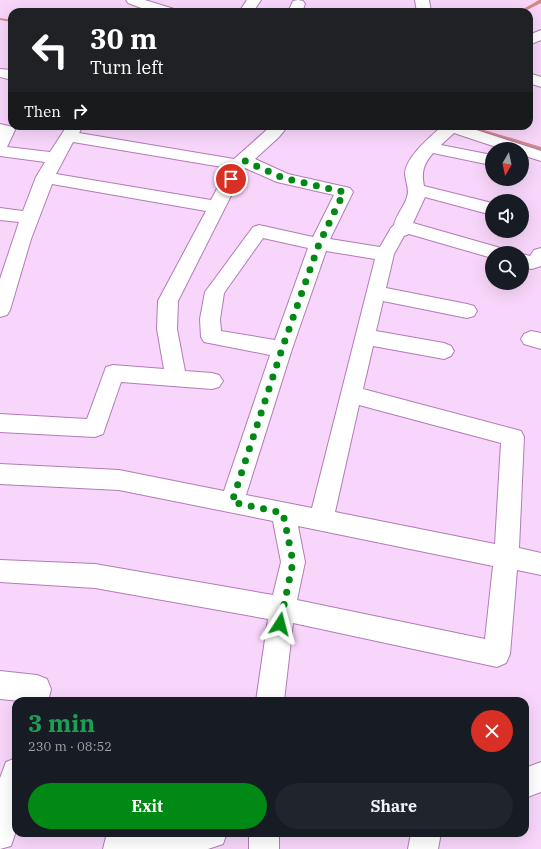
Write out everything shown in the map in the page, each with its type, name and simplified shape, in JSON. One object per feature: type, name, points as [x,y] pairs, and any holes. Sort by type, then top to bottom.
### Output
[{"type":"street","points":[[133,0],[160,8]]},
{"type":"street","points":[[0,129],[8,130],[0,145]]},
{"type":"street","points":[[176,378],[167,329],[168,301],[240,163],[276,130]]},
{"type":"street","points":[[403,228],[403,223],[416,196],[414,169],[429,147],[445,130]]},
{"type":"street","points":[[461,130],[498,142]]},
{"type":"street","points":[[0,310],[29,218],[45,177],[54,158],[71,131],[240,163],[283,178],[344,192],[319,244],[282,349],[232,502]]},
{"type":"street","points":[[429,147],[485,159]]},
{"type":"street","points":[[0,151],[54,158]]},
{"type":"street","points":[[529,152],[541,156]]},
{"type":"street","points":[[45,177],[217,207]]},
{"type":"street","points":[[416,189],[485,207]]},
{"type":"street","points":[[0,214],[29,218]]},
{"type":"street","points":[[321,520],[377,293],[385,254],[397,232],[403,228],[409,228],[485,250]]},
{"type":"street","points":[[282,349],[211,337],[210,319],[215,292],[259,231],[319,244],[385,254]]},
{"type":"street","points":[[529,262],[532,263],[538,260],[541,254]]},
{"type":"street","points":[[377,293],[467,311]]},
{"type":"street","points":[[365,337],[444,351]]},
{"type":"street","points":[[0,423],[95,428],[112,373],[212,381]]},
{"type":"street","points":[[0,571],[95,576],[282,609],[497,654],[506,558],[513,437],[352,395]]},
{"type":"street","points":[[0,474],[119,480],[541,564]]},
{"type":"street","points":[[271,697],[282,609],[293,562],[283,513]]},
{"type":"street","points":[[0,685],[37,689],[35,697]]},
{"type":"street","points":[[529,782],[541,777]]},
{"type":"street","points":[[0,835],[12,788]]},
{"type":"street","points":[[118,849],[121,837]]},
{"type":"street","points":[[134,849],[192,837]]},
{"type":"street","points":[[264,837],[264,849]]},
{"type":"street","points":[[424,849],[426,837]]},
{"type":"waterway","points":[[528,8],[541,1]]},
{"type":"waterway","points":[[0,19],[8,20]]},
{"type":"waterway","points":[[479,130],[541,149]]},
{"type":"route","points":[[231,179],[238,165],[243,160],[283,178],[344,192],[319,244],[282,349],[232,502],[283,513],[293,562],[280,624]]}]
